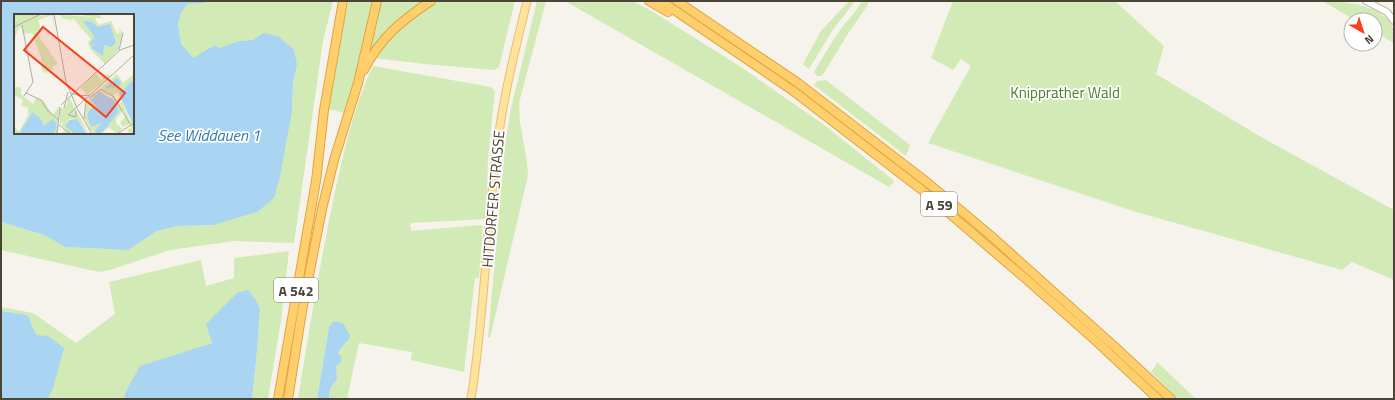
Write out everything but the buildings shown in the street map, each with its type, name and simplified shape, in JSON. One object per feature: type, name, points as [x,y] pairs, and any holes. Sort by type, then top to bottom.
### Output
[{"type":"highway","name":"A 542","points":[[278,399],[316,181],[324,110],[344,1]]},
{"type":"highway","name":"A 542","points":[[288,399],[317,230],[334,160],[358,83],[377,1]]},
{"type":"highway","points":[[358,83],[380,43],[402,21],[431,1]]},
{"type":"highway","points":[[649,1],[683,20],[703,28]]},
{"type":"highway","name":"A 59","points":[[661,1],[703,28],[792,90],[922,190],[984,241],[1096,341],[1158,399]]},
{"type":"highway","name":"A 59","points":[[677,1],[798,83],[928,183],[996,240],[1171,399]]},
{"type":"highway","points":[[687,1],[734,33],[748,48]]},
{"type":"main road","name":"HITDORFER STRASSE","points":[[472,399],[482,325],[498,141],[507,82],[528,1]]},
{"type":"street","points":[[1366,1],[1387,12],[1394,21]]},
{"type":"green space","points":[[207,1],[333,1],[323,41],[294,243],[234,241],[170,250],[110,270],[99,272],[1,250],[1,222],[44,235],[67,247],[128,250],[157,231],[177,226],[213,225],[292,111],[293,83],[297,65],[263,33],[253,40],[239,41],[219,48],[215,45],[193,59],[181,44],[178,24],[182,11],[188,4],[205,3]]},
{"type":"green space","points":[[349,1],[374,1],[356,77],[345,113],[327,109]]},
{"type":"green space","points":[[380,1],[427,1],[369,56],[367,56]]},
{"type":"green space","points":[[436,1],[515,1],[499,67],[494,70],[373,58],[394,33],[418,13]]},
{"type":"green space","points":[[537,1],[546,1],[519,103],[520,122],[528,175],[490,338],[488,337],[505,145],[511,108]]},
{"type":"green space","points":[[565,1],[632,1],[650,10],[738,65],[823,124],[894,182],[889,187]]},
{"type":"green space","points":[[849,1],[855,1],[832,31],[809,69],[803,64],[821,31]]},
{"type":"green space","points":[[862,1],[869,1],[822,76],[817,76],[814,72],[824,55]]},
{"type":"green space","name":"Knipprather Wald","points":[[953,1],[1115,1],[1164,46],[1156,74],[1261,137],[1394,210],[1394,280],[1352,262],[1342,270],[1133,211],[928,143],[971,66],[961,59],[953,70],[931,58]]},
{"type":"green space","points":[[1322,1],[1352,3],[1377,12],[1343,12]]},
{"type":"green space","points":[[1383,16],[1393,28],[1394,43],[1383,37]]},
{"type":"green space","points":[[373,66],[491,87],[495,91],[488,158],[486,219],[410,223],[411,231],[480,225],[483,226],[479,278],[475,278],[464,372],[411,360],[412,352],[359,343],[347,399],[329,399],[330,389],[337,379],[337,354],[341,347],[346,343],[329,327],[317,399],[298,399],[319,272],[345,146],[360,97]]},
{"type":"green space","points":[[826,80],[910,145],[906,156],[814,85],[817,81]]},
{"type":"green space","points":[[289,251],[281,321],[268,399],[252,399],[260,310],[212,343],[141,366],[125,393],[124,399],[48,399],[53,388],[28,315],[1,311],[1,307],[33,313],[76,343],[115,314],[109,282],[201,260],[206,286],[234,278],[234,258]]},
{"type":"green space","points":[[1157,362],[1196,399],[1178,399],[1151,372]]},
{"type":"water","name":"See Widdauen 1","points":[[1,1],[207,1],[205,3],[188,4],[182,11],[178,24],[181,44],[193,58],[215,45],[219,48],[239,41],[253,40],[263,33],[278,36],[294,50],[297,65],[293,83],[292,111],[280,176],[274,198],[257,212],[213,225],[177,226],[157,231],[128,250],[66,247],[44,235],[1,222]]},
{"type":"water","points":[[248,290],[257,302],[260,310],[252,399],[124,399],[125,393],[140,366],[212,343],[206,324],[237,293]]},
{"type":"water","points":[[1,311],[28,315],[36,335],[48,336],[64,348],[53,388],[48,399],[1,399]]},
{"type":"water","points":[[334,321],[343,323],[350,336],[338,353],[341,356],[341,363],[336,366],[337,379],[330,389],[329,399],[317,399],[329,327]]}]
